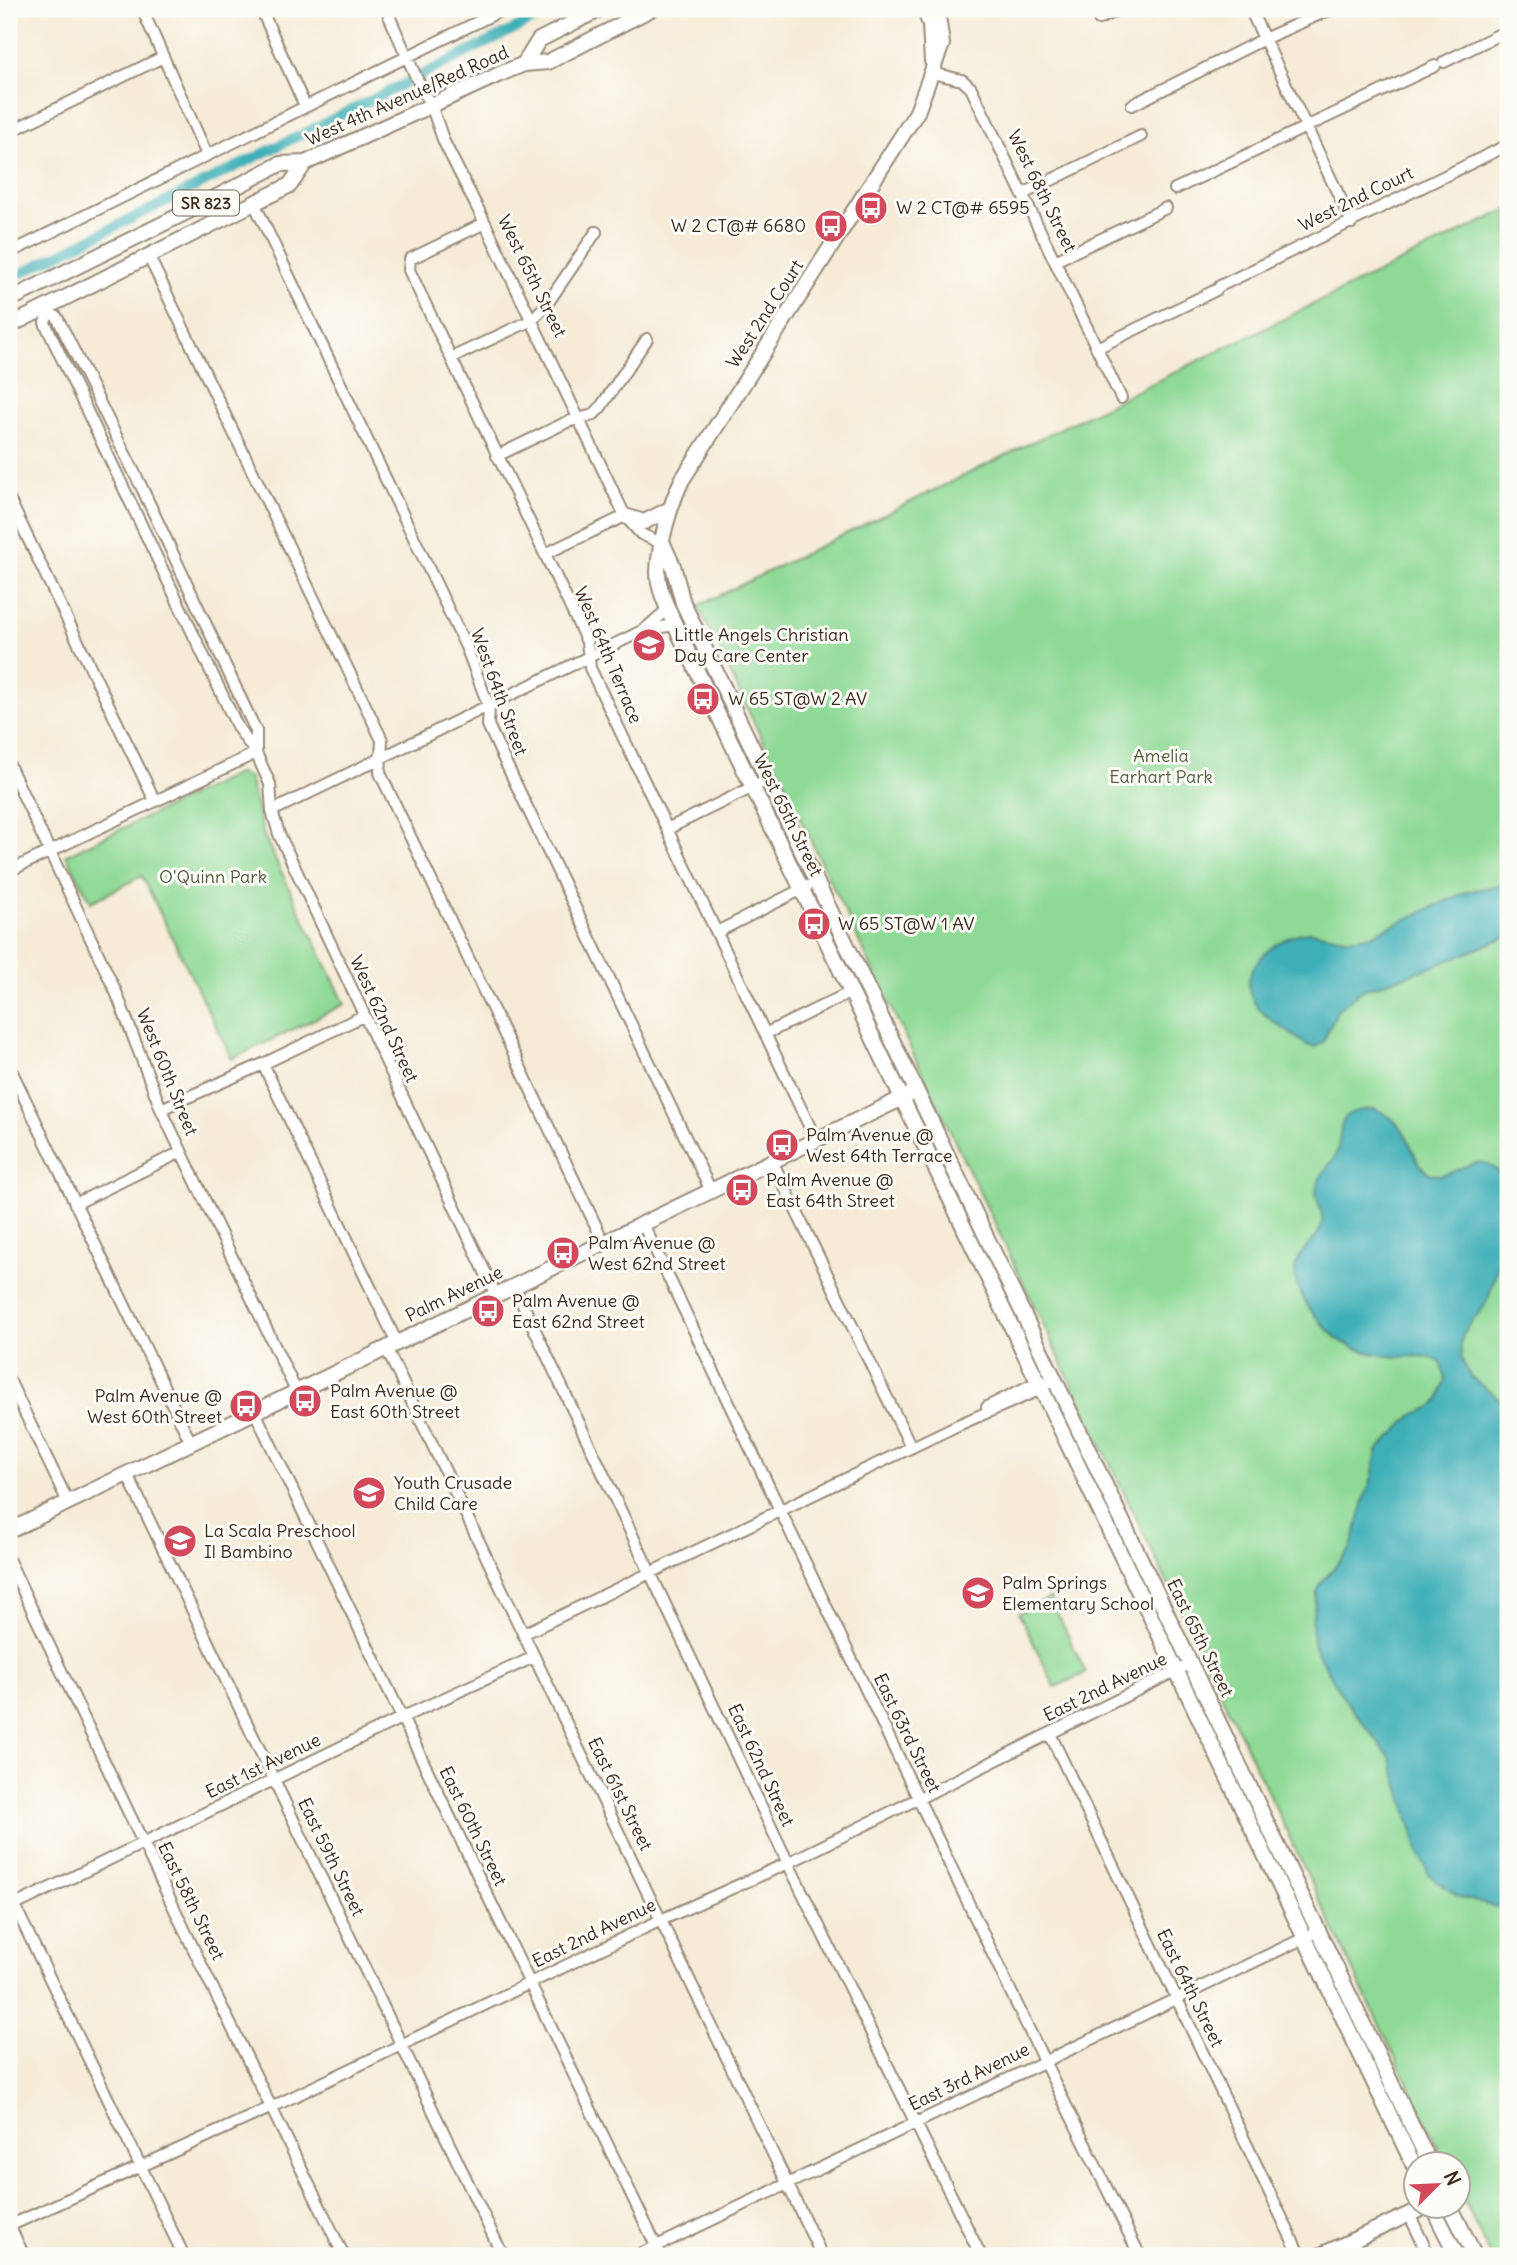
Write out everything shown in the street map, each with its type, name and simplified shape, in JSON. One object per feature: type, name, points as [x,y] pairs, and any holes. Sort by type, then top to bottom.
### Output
[{"type":"main road","name":"West 4th Avenue/Red Road","points":[[524,64],[539,40],[600,9]]},
{"type":"main road","name":"West 4th Avenue/Red Road","points":[[9,300],[280,163],[305,163],[524,64],[548,62],[651,9]]},
{"type":"main road","points":[[924,9],[930,24],[932,73]]},
{"type":"main road","points":[[932,73],[942,44],[937,9]]},
{"type":"main road","name":"West 2nd Court","points":[[663,544],[670,509],[682,480],[917,112],[932,73]]},
{"type":"main road","name":"West 4th Avenue/Red Road","points":[[9,326],[47,310],[148,255],[255,205],[290,185],[305,163]]},
{"type":"main road","points":[[108,251],[130,251],[148,255],[166,232],[197,216],[205,203]]},
{"type":"main road","points":[[625,516],[643,522],[670,509]]},
{"type":"main road","name":"West 65th Street","points":[[663,544],[658,572],[668,610],[902,1098]]},
{"type":"main road","name":"West 65th Street","points":[[663,544],[673,566],[683,603],[917,1091]]},
{"type":"main road","name":"Palm Avenue","points":[[9,1531],[917,1091]]},
{"type":"main road","name":"East 65th Street","points":[[917,1091],[1423,2150]]},
{"type":"main road","name":"East 65th Street","points":[[902,1098],[1406,2150]]},
{"type":"main road","points":[[1319,2256],[1402,2217]]},
{"type":"main road","points":[[1438,2220],[1457,2256]]},
{"type":"main road","points":[[1457,2220],[1475,2256]]},
{"type":"street","points":[[142,9],[207,155]]},
{"type":"street","points":[[261,9],[305,106]]},
{"type":"street","name":"West 65th Street","points":[[386,9],[431,105],[444,142],[625,516],[641,534],[663,544]]},
{"type":"street","points":[[9,253],[504,9]]},
{"type":"street","points":[[1099,19],[1119,9]]},
{"type":"street","points":[[1250,9],[1352,223]]},
{"type":"street","points":[[1132,105],[1331,9]]},
{"type":"street","points":[[1175,189],[1508,30]]},
{"type":"street","points":[[9,132],[163,57]]},
{"type":"street","name":"West 68th Street","points":[[932,73],[962,80],[971,88],[1121,398]]},
{"type":"street","points":[[1023,194],[1141,136]]},
{"type":"street","name":"West 2nd Court","points":[[1097,348],[1508,145]]},
{"type":"street","name":"West 64th Street","points":[[255,205],[467,649],[489,707],[488,724],[500,751],[710,1191]]},
{"type":"street","points":[[1055,261],[1166,208]]},
{"type":"street","name":"West 64th Terrace","points":[[485,222],[410,259],[409,270],[587,642],[590,668],[816,1140]]},
{"type":"street","points":[[451,358],[532,320],[547,304],[596,232]]},
{"type":"street","points":[[148,255],[382,740],[380,773],[604,1243]]},
{"type":"street","name":"West 62nd Street","points":[[47,310],[45,323],[238,728],[256,753],[270,784],[272,811],[279,834],[496,1295]]},
{"type":"street","points":[[497,456],[567,422],[593,415],[647,339]]},
{"type":"street","points":[[9,499],[155,801]]},
{"type":"street","points":[[545,554],[625,516]]},
{"type":"street","points":[[272,811],[644,630],[668,610]]},
{"type":"street","points":[[644,630],[675,625]]},
{"type":"street","points":[[9,871],[256,753]]},
{"type":"street","name":"West 60th Street","points":[[9,765],[116,992],[161,1109],[296,1391]]},
{"type":"street","points":[[667,829],[768,779]]},
{"type":"street","points":[[717,932],[817,882]]},
{"type":"street","points":[[765,1034],[851,992]]},
{"type":"street","points":[[161,1109],[363,1016]]},
{"type":"street","name":"East 61st Street","points":[[263,1064],[523,1634],[822,2256]]},
{"type":"street","points":[[9,1066],[191,1443]]},
{"type":"street","points":[[75,1204],[181,1152]]},
{"type":"street","points":[[772,1161],[911,1447]]},
{"type":"street","name":"East 63rd Street","points":[[643,1224],[1140,2256]]},
{"type":"street","name":"East 62nd Street","points":[[514,1286],[788,1863],[981,2256]]},
{"type":"street","points":[[523,1634],[1054,1378]]},
{"type":"street","points":[[9,1380],[68,1502]]},
{"type":"street","name":"East 60th Street","points":[[255,1412],[531,1982],[658,2252]]},
{"type":"street","name":"East 59th Street","points":[[127,1474],[503,2256]]},
{"type":"street","name":"East 58th Street","points":[[9,1561],[344,2256]]},
{"type":"street","name":"East 1st Avenue","points":[[11,1907],[401,1718],[534,1657]]},
{"type":"street","name":"East 2nd Avenue","points":[[9,2225],[272,2107],[661,1920],[788,1863],[1191,1664]]},
{"type":"street","name":"East 64th Street","points":[[1050,1734],[1300,2256]]},
{"type":"street","points":[[9,1894],[11,1907],[184,2256]]},
{"type":"street","name":"East 3rd Avenue","points":[[636,2256],[658,2252],[787,2184],[1319,1931]]},
{"type":"street","points":[[1412,2220],[1429,2256]]},
{"type":"street","points":[[9,2225],[24,2256]]},
{"type":"green space","name":"Amelia Earhart Park","points":[[1508,209],[1508,2256],[1490,2256],[1472,2218],[1472,2150],[1440,2150],[698,606]]},
{"type":"green space","name":"O'Quinn Park","points":[[239,773],[249,778],[264,836],[345,1004],[232,1059],[142,876],[91,902],[66,855]]},
{"type":"green space","points":[[1050,1598],[1086,1673],[1055,1687],[1019,1613]]},
{"type":"water","points":[[1508,883],[1508,936],[1435,966],[1363,990],[1338,1009],[1323,1042],[1315,1047],[1306,1045],[1271,1020],[1253,1000],[1249,988],[1250,975],[1262,956],[1283,940],[1309,932],[1349,938],[1371,935],[1466,892]]},
{"type":"water","points":[[1376,1109],[1399,1125],[1420,1164],[1429,1173],[1444,1174],[1475,1163],[1490,1165],[1505,1182],[1508,1196],[1504,1234],[1493,1284],[1485,1305],[1463,1336],[1461,1350],[1467,1371],[1508,1410],[1508,1910],[1462,1898],[1429,1874],[1420,1856],[1391,1759],[1343,1697],[1313,1645],[1312,1621],[1317,1592],[1321,1583],[1351,1548],[1372,1478],[1377,1451],[1413,1415],[1432,1407],[1439,1400],[1446,1379],[1440,1362],[1435,1359],[1371,1353],[1345,1343],[1319,1320],[1298,1290],[1296,1265],[1320,1229],[1322,1218],[1316,1195],[1317,1186],[1336,1154],[1343,1122],[1355,1111]]},
{"type":"waterway","points":[[9,279],[555,9]]},
{"type":"place","name":"W 2 CT@# 6595","points":[[871,208]]},
{"type":"place","name":"W 2 CT@# 6680","points":[[831,226]]},
{"type":"place","name":"Little Angels Christian Day Care Center","points":[[649,645]]},
{"type":"place","name":"W 65 ST@W 2 AV","points":[[703,699]]},
{"type":"place","name":"W 65 ST@W 1 AV","points":[[814,924]]},
{"type":"place","name":"Palm Avenue @ West 64th Terrace","points":[[782,1145]]},
{"type":"place","name":"Palm Avenue @ East 64th Street","points":[[742,1190]]},
{"type":"place","name":"Palm Avenue @ West 62nd Street","points":[[563,1253]]},
{"type":"place","name":"Palm Avenue @ East 62nd Street","points":[[488,1311]]},
{"type":"place","name":"Palm Avenue @ East 60th Street","points":[[305,1401]]},
{"type":"place","name":"Palm Avenue @ West 60th Street","points":[[246,1406]]},
{"type":"place","name":"Youth Crusade Child Care","points":[[369,1493]]},
{"type":"place","name":"La Scala Preschool Il Bambino","points":[[180,1541]]},
{"type":"place","name":"Palm Springs Elementary School","points":[[978,1593]]}]
